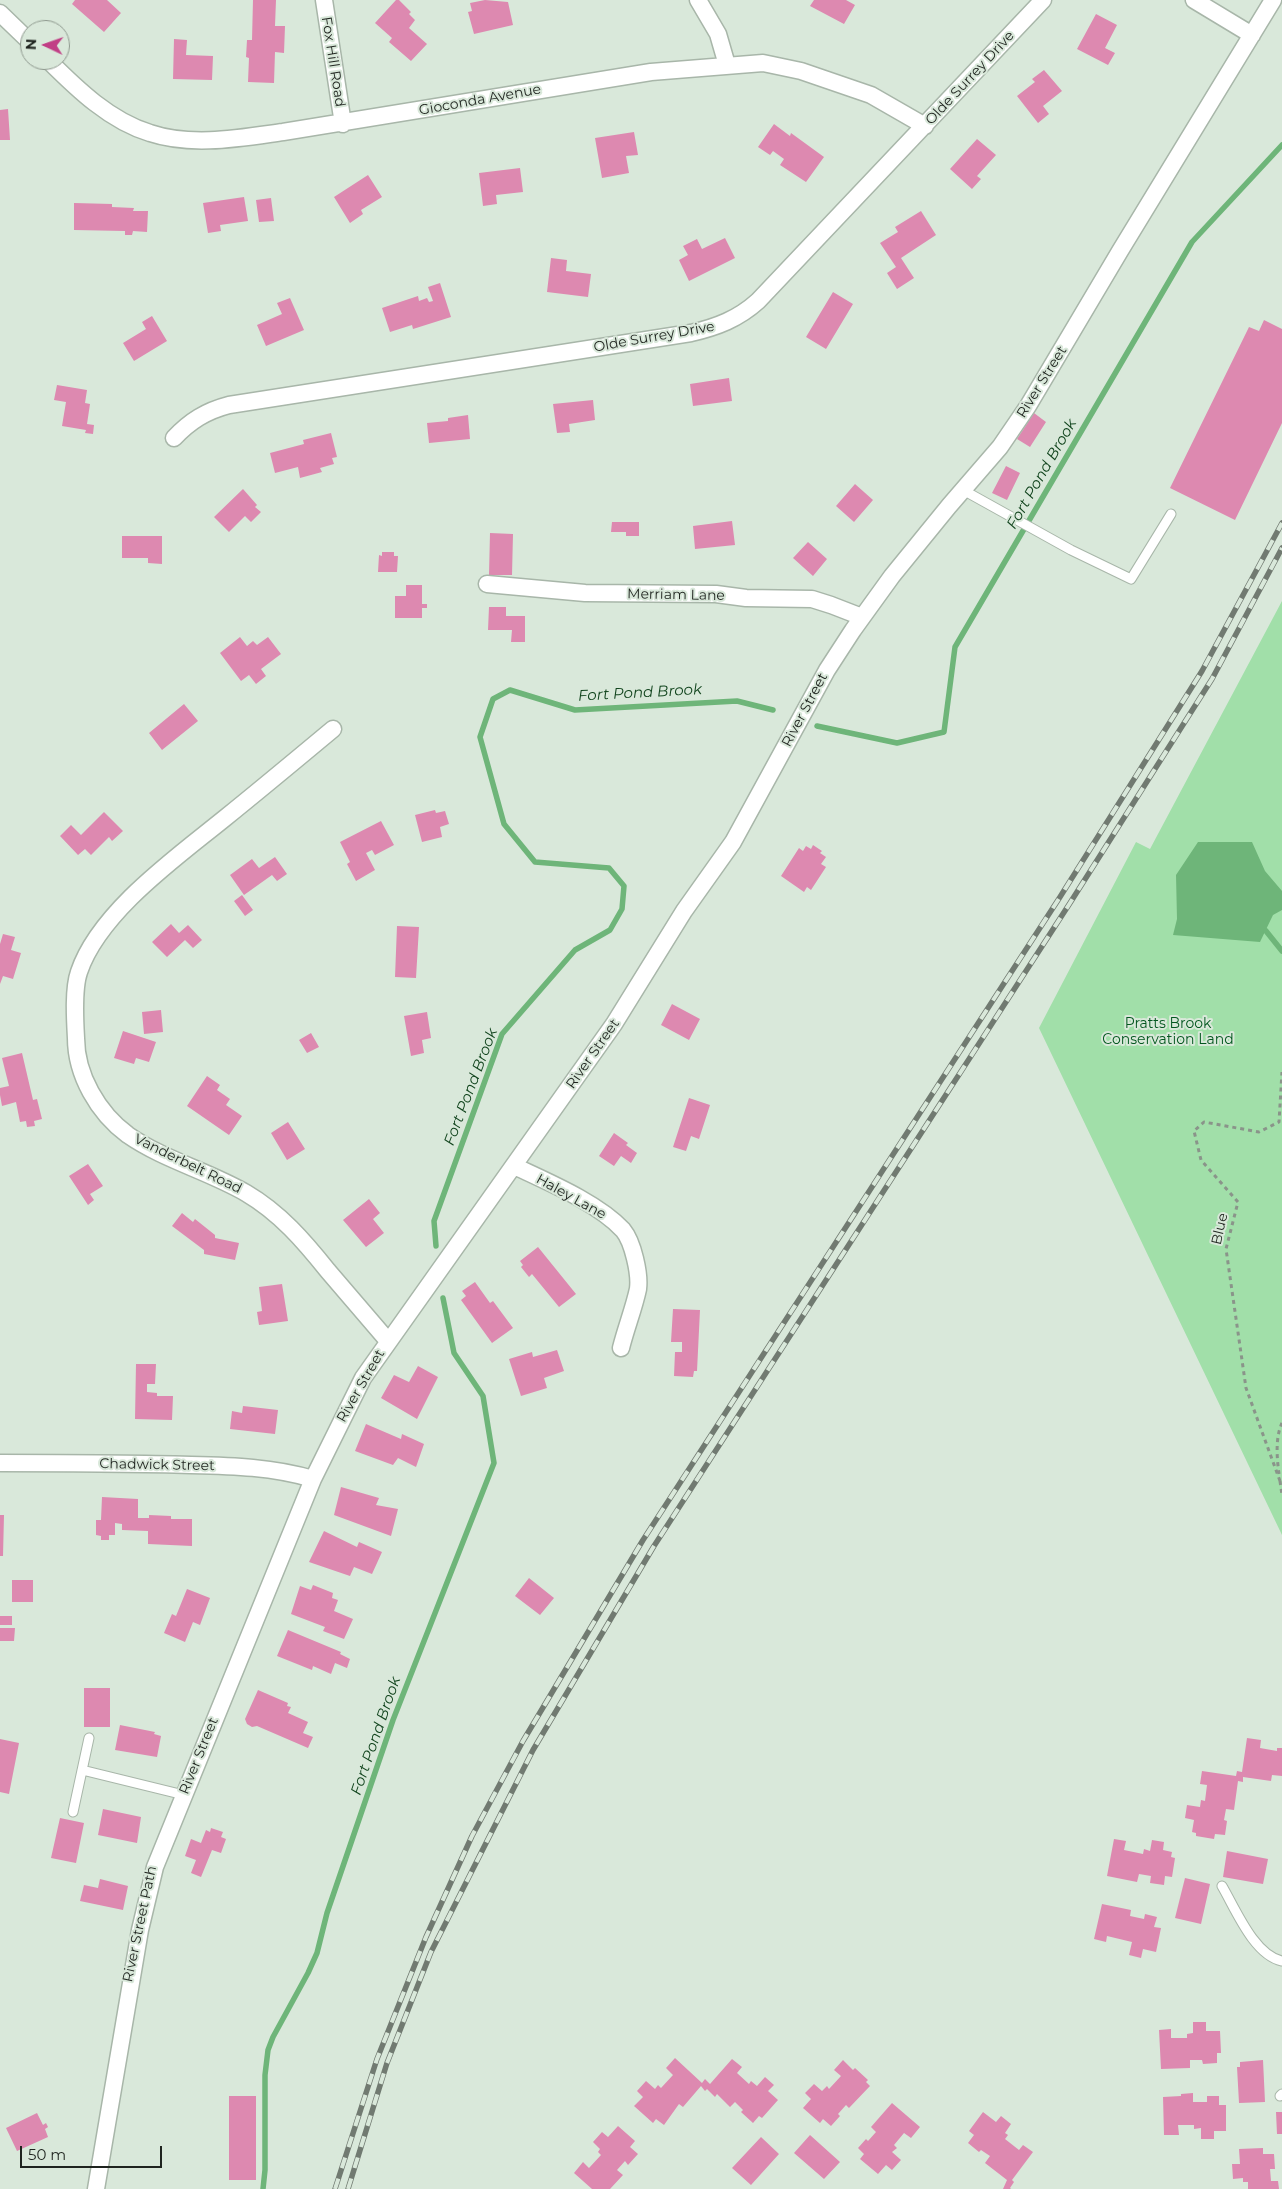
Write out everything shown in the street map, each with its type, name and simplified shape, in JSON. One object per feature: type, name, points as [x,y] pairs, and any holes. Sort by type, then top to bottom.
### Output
[{"type":"street","name":"Fox Hill Road","points":[[324,0],[343,124]]},
{"type":"street","points":[[698,0],[718,34],[727,65]]},
{"type":"street","name":"Olde Surrey Drive","points":[[174,438],[206,412],[229,405],[691,333],[727,322],[744,313],[758,301],[1043,0]]},
{"type":"street","points":[[1194,0],[1252,35]]},
{"type":"street","name":"River Street","points":[[96,2189],[148,1894],[160,1853],[313,1479],[355,1392],[388,1341],[614,1024],[684,912],[733,842],[827,670],[862,618],[892,576],[1000,447],[1028,406],[1130,234],[1273,0]]},
{"type":"street","points":[[0,12],[20,32]]},
{"type":"street","name":"Gioconda Avenue","points":[[59,70],[104,109],[128,124],[150,133],[187,140],[240,138],[343,124],[635,75],[763,63],[801,71],[871,95],[925,126]]},
{"type":"street","name":"Merriam Lane","points":[[487,584],[585,593],[716,594],[746,598],[812,599],[862,618]]},
{"type":"street","name":"Vanderbelt Road","points":[[333,729],[176,859],[114,916],[91,947],[78,973],[75,1024],[76,1052],[80,1068],[92,1093],[108,1116],[128,1135],[231,1185],[274,1213],[302,1239],[388,1341]]},
{"type":"street","name":"Haley Lane","points":[[514,1166],[566,1192],[611,1219],[624,1232],[636,1259],[638,1288],[621,1348]]},
{"type":"street","name":"Chadwick Street","points":[[0,1463],[136,1463],[240,1467],[277,1470],[313,1479]]},
{"type":"lane","points":[[963,490],[1021,524],[1131,579],[1171,514]]},
{"type":"lane","points":[[72,1812],[89,1738]]},
{"type":"lane","points":[[82,1770],[184,1795]]},
{"type":"lane","points":[[1222,1886],[1259,1948],[1274,1959],[1282,1961]]},
{"type":"path","name":"Blue","points":[[1280,1481],[1246,1388],[1226,1250],[1238,1202],[1201,1160],[1194,1132],[1204,1122],[1259,1132],[1279,1122],[1282,1072]]},
{"type":"path","points":[[1282,1423],[1279,1429],[1277,1460],[1282,1495]]},
{"type":"green space","name":"Pratts Brook Conservation Land","points":[[1282,601],[1282,1535],[1039,1028],[1136,842],[1150,849]]},
{"type":"shaded area","points":[[1198,842],[1252,842],[1265,871],[1282,891],[1282,910],[1273,915],[1260,942],[1173,935],[1177,919],[1176,875]]},
{"type":"building","points":[[75,0],[107,0],[121,13],[104,32],[72,4]]},
{"type":"building","points":[[253,0],[276,0],[275,26],[285,26],[284,53],[275,52],[274,83],[248,82],[249,58],[246,57],[247,40],[252,40]]},
{"type":"building","points":[[396,0],[399,0],[411,12],[409,14],[415,20],[409,28],[427,44],[411,61],[389,42],[392,38],[375,23]]},
{"type":"building","points":[[485,0],[508,2],[513,25],[474,34],[468,12],[472,11],[470,3]]},
{"type":"building","points":[[814,0],[846,0],[855,5],[844,24],[810,6]]},
{"type":"building","points":[[1096,14],[1117,25],[1105,48],[1115,53],[1108,65],[1077,49]]},
{"type":"building","points":[[174,39],[187,40],[186,55],[213,56],[212,80],[173,79]]},
{"type":"building","points":[[1044,70],[1062,91],[1043,106],[1049,114],[1038,123],[1017,96],[1035,82],[1032,79]]},
{"type":"building","points":[[8,109],[10,140],[0,140],[0,110]]},
{"type":"building","points":[[774,124],[790,136],[791,133],[824,157],[806,182],[780,165],[784,159],[773,151],[770,155],[758,147]]},
{"type":"building","points":[[634,132],[638,155],[626,156],[629,173],[602,178],[595,138]]},
{"type":"building","points":[[977,139],[996,155],[977,176],[981,179],[972,189],[950,169]]},
{"type":"building","points":[[520,168],[523,192],[496,195],[497,204],[483,206],[479,173]]},
{"type":"building","points":[[368,175],[382,197],[361,210],[363,214],[350,223],[334,197]]},
{"type":"building","points":[[244,197],[248,221],[220,225],[221,231],[208,233],[203,203]]},
{"type":"building","points":[[271,198],[274,221],[259,222],[256,200]]},
{"type":"building","points":[[74,203],[112,204],[112,207],[134,208],[133,211],[148,211],[147,232],[133,231],[132,235],[125,235],[125,231],[74,230]]},
{"type":"building","points":[[921,211],[936,235],[901,258],[914,278],[897,289],[887,273],[896,267],[880,243],[898,232],[895,227]]},
{"type":"building","points":[[725,238],[735,258],[689,281],[679,260],[688,255],[683,246],[697,239],[702,249]]},
{"type":"building","points":[[551,258],[567,260],[566,271],[591,274],[588,297],[547,292]]},
{"type":"building","points":[[440,283],[451,317],[413,329],[412,325],[390,332],[382,308],[418,296],[419,301],[427,298],[429,302],[433,301],[428,287]]},
{"type":"building","points":[[833,292],[853,304],[826,349],[806,337]]},
{"type":"building","points":[[290,298],[304,330],[266,346],[257,325],[282,314],[277,303]]},
{"type":"building","points":[[152,316],[167,341],[134,361],[123,343],[146,329],[142,322]]},
{"type":"building","points":[[1264,320],[1282,329],[1282,423],[1235,520],[1170,488],[1249,327],[1259,331]]},
{"type":"building","points":[[729,378],[732,401],[693,406],[690,384]]},
{"type":"building","points":[[57,385],[87,390],[85,403],[90,404],[87,424],[94,425],[93,434],[85,433],[86,430],[62,426],[66,402],[54,400]]},
{"type":"building","points":[[593,400],[595,420],[569,424],[570,432],[557,433],[553,404]]},
{"type":"building","points":[[1034,413],[1046,422],[1030,447],[1017,439]]},
{"type":"building","points":[[468,415],[470,439],[429,443],[427,423],[448,421],[448,418]]},
{"type":"building","points":[[331,433],[337,457],[332,458],[334,464],[320,468],[322,472],[300,478],[298,467],[275,473],[270,453],[304,444],[303,440]]},
{"type":"building","points":[[1006,466],[1020,473],[1007,500],[992,493]]},
{"type":"building","points":[[855,484],[873,500],[854,522],[836,506]]},
{"type":"building","points":[[243,489],[257,505],[255,507],[261,512],[251,522],[245,516],[229,532],[214,517]]},
{"type":"building","points":[[732,521],[735,545],[695,549],[693,526]]},
{"type":"building","points":[[612,522],[639,522],[639,536],[626,536],[626,532],[611,532]]},
{"type":"building","points":[[490,533],[513,534],[512,575],[489,575]]},
{"type":"building","points":[[122,536],[162,536],[162,564],[148,563],[148,558],[122,558]]},
{"type":"building","points":[[808,542],[827,559],[813,576],[793,558]]},
{"type":"building","points":[[382,552],[394,552],[394,556],[398,556],[397,572],[378,572],[379,555],[382,556]]},
{"type":"building","points":[[406,585],[422,585],[422,604],[427,604],[427,608],[422,608],[422,618],[395,618],[395,596],[406,596]]},
{"type":"building","points":[[489,607],[506,607],[506,616],[525,616],[525,642],[511,642],[512,630],[488,630]]},
{"type":"building","points":[[240,637],[247,646],[253,641],[257,645],[268,637],[281,654],[261,669],[266,676],[256,684],[249,675],[241,681],[220,653]]},
{"type":"building","points":[[184,704],[198,721],[162,750],[149,733]]},
{"type":"building","points":[[435,810],[436,813],[445,811],[449,824],[440,827],[442,837],[422,842],[415,815]]},
{"type":"building","points":[[104,812],[123,831],[112,841],[109,837],[91,855],[85,849],[78,855],[60,836],[71,825],[81,835]]},
{"type":"building","points":[[381,821],[394,845],[375,855],[372,850],[366,853],[375,870],[356,881],[347,864],[350,862],[340,842]]},
{"type":"building","points":[[813,845],[822,851],[820,853],[826,857],[821,864],[826,867],[811,890],[807,887],[804,892],[781,876],[799,848],[803,851],[806,846],[811,849]]},
{"type":"building","points":[[275,857],[287,874],[277,881],[272,875],[244,895],[230,875],[252,859],[259,868]]},
{"type":"building","points":[[242,895],[253,910],[245,916],[234,901]]},
{"type":"building","points":[[171,924],[179,933],[188,925],[202,940],[193,948],[185,940],[167,957],[152,942]]},
{"type":"building","points":[[397,926],[419,927],[416,978],[395,977]]},
{"type":"building","points":[[3,934],[15,937],[11,950],[21,953],[13,979],[3,976],[0,984],[0,944]]},
{"type":"building","points":[[672,1004],[700,1019],[689,1040],[661,1025]]},
{"type":"building","points":[[161,1010],[163,1032],[144,1034],[142,1012]]},
{"type":"building","points":[[427,1012],[431,1038],[422,1040],[424,1053],[411,1056],[404,1016]]},
{"type":"building","points":[[123,1031],[156,1042],[149,1062],[136,1058],[134,1064],[114,1058]]},
{"type":"building","points":[[311,1033],[319,1047],[307,1053],[299,1040]]},
{"type":"building","points":[[22,1053],[33,1100],[37,1099],[42,1119],[34,1121],[35,1126],[27,1127],[26,1121],[20,1122],[16,1102],[2,1106],[0,1095],[0,1088],[9,1086],[2,1058]]},
{"type":"building","points":[[207,1076],[220,1085],[217,1090],[230,1099],[226,1105],[242,1116],[229,1135],[187,1106]]},
{"type":"building","points":[[689,1098],[710,1105],[699,1139],[691,1136],[686,1151],[673,1147]]},
{"type":"building","points":[[288,1122],[305,1149],[287,1160],[271,1133]]},
{"type":"building","points":[[614,1133],[628,1143],[626,1145],[637,1153],[631,1163],[621,1156],[614,1166],[599,1156]]},
{"type":"building","points":[[88,1164],[103,1186],[90,1194],[94,1200],[88,1205],[69,1176]]},
{"type":"building","points":[[369,1199],[380,1213],[373,1219],[384,1233],[366,1247],[343,1220]]},
{"type":"building","points":[[182,1213],[193,1222],[195,1219],[215,1235],[215,1238],[239,1243],[235,1260],[204,1254],[204,1250],[172,1226]]},
{"type":"building","points":[[538,1247],[576,1294],[559,1307],[532,1274],[529,1277],[521,1267],[523,1265],[520,1261]]},
{"type":"building","points":[[475,1282],[490,1303],[493,1301],[513,1328],[492,1343],[461,1300],[466,1296],[462,1291]]},
{"type":"building","points":[[282,1284],[288,1321],[259,1325],[257,1312],[262,1311],[259,1287]]},
{"type":"building","points":[[673,1309],[700,1310],[697,1371],[694,1371],[693,1377],[674,1376],[675,1352],[682,1352],[682,1342],[671,1342]]},
{"type":"building","points":[[557,1350],[564,1371],[544,1378],[547,1388],[521,1396],[509,1359],[532,1352],[533,1357]]},
{"type":"building","points":[[136,1364],[156,1364],[155,1384],[147,1384],[147,1392],[157,1393],[157,1396],[173,1396],[172,1420],[135,1419]]},
{"type":"building","points":[[418,1366],[438,1377],[417,1419],[381,1398],[394,1375],[409,1382]]},
{"type":"building","points":[[243,1406],[278,1410],[275,1434],[230,1429],[232,1411],[242,1413]]},
{"type":"building","points":[[366,1424],[401,1439],[402,1434],[424,1444],[416,1467],[398,1458],[393,1465],[355,1451]]},
{"type":"building","points":[[341,1487],[379,1498],[376,1505],[398,1509],[391,1536],[334,1515]]},
{"type":"building","points":[[102,1497],[138,1499],[138,1518],[149,1518],[149,1515],[171,1516],[171,1519],[192,1519],[192,1546],[148,1544],[148,1531],[122,1530],[122,1524],[115,1523],[115,1535],[109,1535],[109,1540],[101,1540],[101,1536],[96,1535],[96,1520],[101,1520]]},
{"type":"building","points":[[0,1515],[4,1515],[3,1556],[0,1556]]},
{"type":"building","points":[[324,1531],[357,1547],[359,1542],[382,1552],[372,1574],[354,1567],[350,1576],[309,1562]]},
{"type":"building","points":[[529,1578],[554,1598],[540,1615],[515,1596]]},
{"type":"building","points":[[12,1580],[33,1580],[33,1602],[12,1602]]},
{"type":"building","points":[[313,1585],[333,1593],[332,1598],[338,1600],[334,1611],[353,1619],[344,1639],[323,1631],[325,1627],[291,1614],[300,1586],[311,1590]]},
{"type":"building","points":[[187,1589],[210,1598],[200,1625],[193,1622],[185,1642],[164,1633],[172,1614],[176,1616]]},
{"type":"building","points":[[0,1616],[12,1616],[12,1625],[0,1625]]},
{"type":"building","points":[[0,1628],[15,1628],[14,1641],[0,1641]]},
{"type":"building","points":[[288,1630],[341,1652],[340,1654],[350,1659],[347,1668],[335,1663],[331,1674],[313,1666],[312,1670],[277,1656]]},
{"type":"building","points":[[84,1688],[110,1688],[110,1727],[84,1727]]},
{"type":"building","points":[[258,1690],[288,1703],[287,1706],[291,1707],[288,1713],[308,1722],[303,1733],[313,1737],[308,1748],[257,1726],[252,1727],[247,1724],[245,1719]]},
{"type":"building","points":[[120,1725],[155,1732],[154,1734],[161,1736],[157,1757],[115,1750]]},
{"type":"building","points":[[1247,1738],[1261,1740],[1260,1748],[1277,1751],[1277,1748],[1282,1748],[1282,1776],[1272,1775],[1271,1781],[1243,1777],[1243,1782],[1238,1781],[1234,1810],[1226,1809],[1224,1820],[1227,1821],[1225,1835],[1215,1834],[1214,1839],[1196,1836],[1196,1833],[1192,1832],[1194,1820],[1185,1818],[1187,1805],[1200,1807],[1201,1800],[1205,1801],[1207,1785],[1200,1784],[1202,1771],[1236,1776],[1237,1771],[1242,1772]]},
{"type":"building","points":[[0,1739],[19,1743],[9,1794],[0,1792]]},
{"type":"building","points":[[103,1809],[141,1817],[137,1843],[98,1835]]},
{"type":"building","points":[[60,1818],[84,1823],[76,1863],[51,1858]]},
{"type":"building","points":[[211,1828],[223,1832],[221,1837],[226,1839],[221,1853],[212,1850],[201,1877],[191,1873],[196,1860],[185,1856],[191,1839],[201,1843],[206,1830],[210,1832]]},
{"type":"building","points":[[1114,1839],[1126,1841],[1124,1850],[1143,1854],[1144,1849],[1150,1851],[1152,1840],[1164,1842],[1163,1850],[1172,1852],[1171,1857],[1175,1858],[1172,1877],[1165,1876],[1164,1885],[1150,1883],[1151,1876],[1139,1874],[1137,1882],[1107,1876]]},
{"type":"building","points":[[1227,1851],[1268,1859],[1263,1884],[1223,1877]]},
{"type":"building","points":[[1185,1878],[1210,1884],[1201,1924],[1175,1918]]},
{"type":"building","points":[[100,1879],[128,1886],[123,1910],[80,1901],[84,1885],[98,1888]]},
{"type":"building","points":[[1102,1904],[1131,1910],[1130,1916],[1144,1919],[1145,1914],[1157,1917],[1154,1927],[1161,1928],[1156,1952],[1143,1949],[1141,1958],[1129,1955],[1132,1942],[1107,1936],[1106,1942],[1094,1939]]},
{"type":"building","points":[[1193,2022],[1206,2022],[1206,2031],[1220,2031],[1221,2053],[1217,2053],[1217,2063],[1203,2064],[1202,2060],[1190,2060],[1190,2068],[1161,2069],[1159,2030],[1171,2029],[1171,2038],[1187,2038],[1187,2034],[1193,2033]]},
{"type":"building","points":[[675,2058],[702,2083],[705,2079],[710,2084],[732,2059],[742,2067],[737,2073],[749,2084],[751,2081],[757,2086],[765,2077],[774,2085],[768,2091],[778,2100],[762,2118],[759,2116],[753,2123],[741,2112],[743,2110],[735,2102],[730,2107],[717,2094],[715,2097],[701,2086],[683,2107],[679,2104],[664,2125],[656,2119],[653,2123],[634,2106],[643,2097],[637,2091],[646,2081],[655,2089],[658,2085],[661,2088],[673,2075],[666,2068]]},
{"type":"building","points":[[843,2060],[853,2070],[855,2068],[868,2080],[866,2082],[870,2086],[849,2108],[846,2105],[838,2114],[840,2116],[831,2126],[823,2119],[820,2123],[803,2108],[811,2099],[805,2093],[814,2084],[822,2091],[827,2086],[829,2089],[841,2076],[834,2070]]},
{"type":"building","points":[[1263,2060],[1265,2102],[1239,2103],[1237,2067],[1240,2067],[1240,2062]]},
{"type":"building","points":[[1193,2093],[1193,2102],[1207,2102],[1207,2096],[1219,2096],[1219,2105],[1226,2105],[1226,2131],[1214,2131],[1214,2139],[1201,2139],[1201,2128],[1194,2129],[1194,2125],[1178,2125],[1179,2135],[1164,2135],[1163,2097]]},
{"type":"building","points":[[229,2096],[256,2096],[256,2180],[229,2180]]},
{"type":"building","points":[[892,2103],[920,2127],[911,2138],[904,2133],[894,2145],[897,2148],[892,2152],[901,2160],[892,2170],[886,2165],[878,2174],[860,2159],[864,2154],[858,2148],[876,2132],[871,2127]]},
{"type":"building","points":[[983,2112],[996,2122],[1001,2116],[1011,2124],[1005,2133],[1008,2135],[1005,2139],[1019,2150],[1023,2145],[1033,2152],[1012,2180],[1014,2182],[1011,2189],[1003,2189],[1007,2180],[985,2163],[990,2156],[981,2150],[979,2152],[968,2143],[974,2135],[969,2131]]},
{"type":"building","points":[[1276,2112],[1282,2112],[1282,2134],[1277,2134]]},
{"type":"building","points":[[37,2113],[43,2125],[46,2123],[48,2127],[45,2129],[48,2137],[17,2151],[6,2128]]},
{"type":"building","points":[[618,2126],[635,2141],[630,2147],[638,2154],[628,2165],[625,2161],[617,2170],[623,2175],[610,2189],[592,2189],[574,2173],[583,2162],[589,2168],[601,2155],[598,2152],[600,2149],[593,2142],[602,2132],[608,2137]]},
{"type":"building","points":[[810,2135],[840,2162],[824,2179],[794,2153]]},
{"type":"building","points":[[761,2137],[779,2154],[751,2185],[732,2168]]},
{"type":"building","points":[[1263,2148],[1263,2154],[1274,2154],[1275,2169],[1270,2169],[1271,2181],[1278,2181],[1279,2189],[1248,2189],[1248,2182],[1243,2182],[1243,2178],[1233,2179],[1232,2164],[1240,2164],[1239,2149]]},
{"type":"waterway","name":"Fort Pond Brook","points":[[817,726],[897,743],[944,732],[955,647],[1192,242],[1282,145]]},
{"type":"waterway","name":"Fort Pond Brook","points":[[436,1246],[434,1221],[502,1034],[575,950],[610,930],[622,909],[624,886],[609,868],[535,862],[504,824],[480,737],[493,699],[510,690],[575,710],[737,701],[773,710]]},
{"type":"waterway","points":[[1266,931],[1282,951]]},
{"type":"waterway","name":"Fort Pond Brook","points":[[263,2189],[265,2170],[265,2075],[268,2050],[317,1953],[327,1913],[393,1720],[494,1463],[483,1396],[454,1353],[443,1298]]},
{"type":"railway","points":[[335,2189],[377,2059],[426,1937],[472,1836],[523,1741],[643,1540],[1060,897],[1202,671],[1282,523]]},
{"type":"railway","points":[[348,2189],[387,2063],[431,1952],[533,1750],[654,1546],[1070,903],[1212,679],[1282,548]]}]
